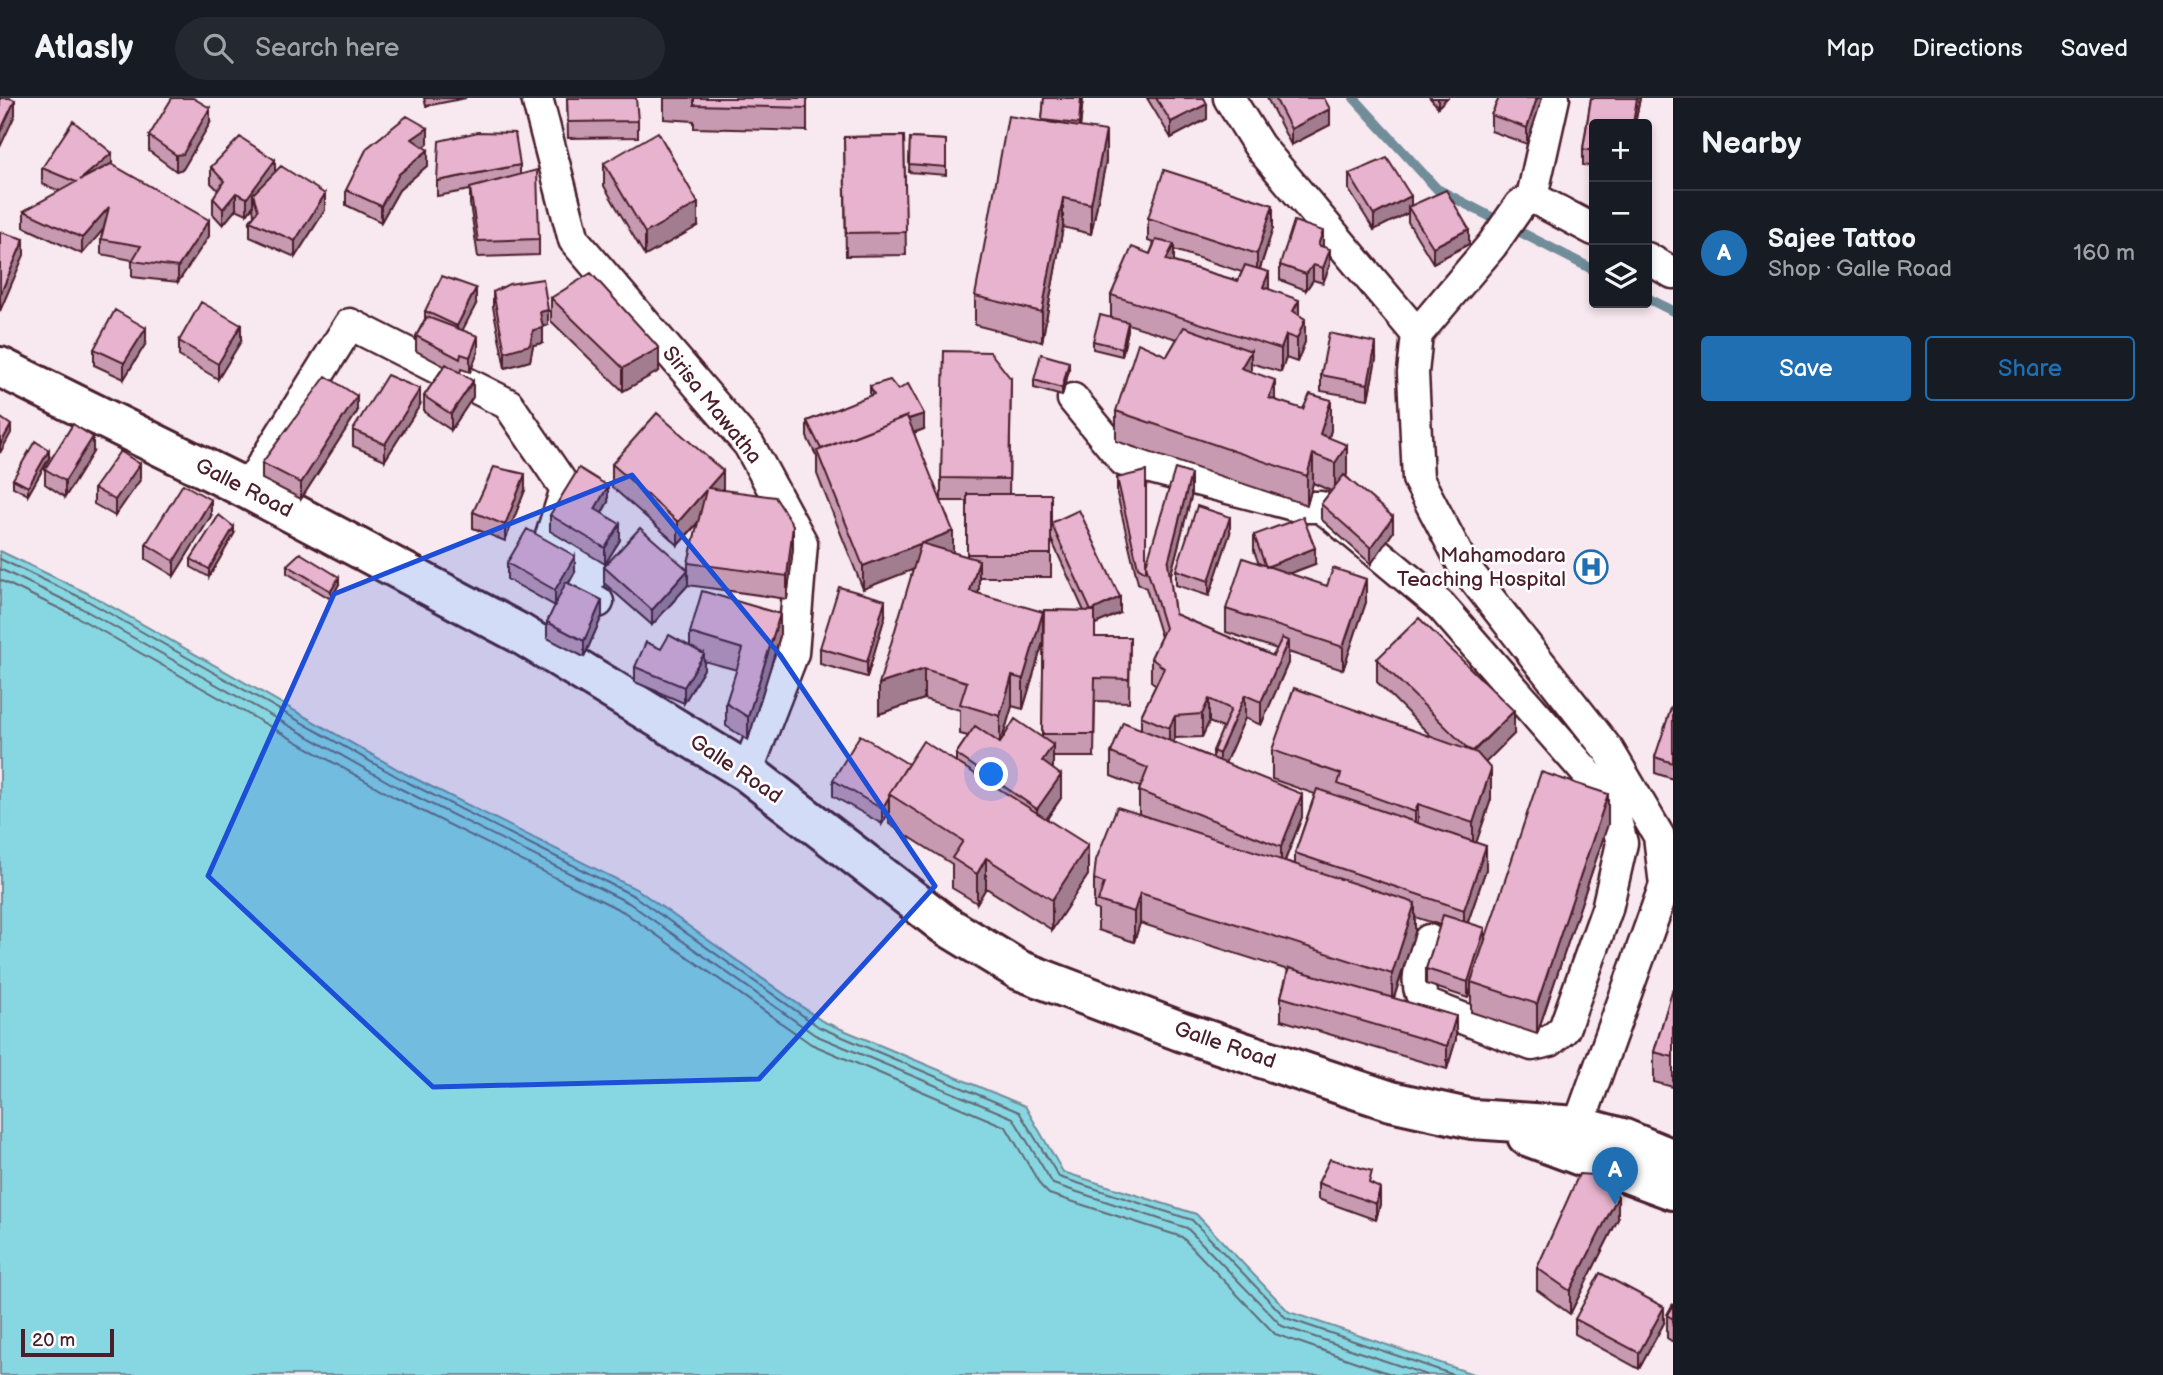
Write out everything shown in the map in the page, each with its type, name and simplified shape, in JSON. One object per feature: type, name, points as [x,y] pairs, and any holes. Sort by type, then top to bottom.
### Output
[{"type":"highway","name":"Galle Road","points":[[0,367],[247,489],[519,634],[747,772],[945,925],[1018,970],[1180,1031],[1391,1101],[1573,1139],[1622,1138],[1673,1158]]},
{"type":"highway","name":"Galle Road","points":[[1573,1139],[1673,1190]]},
{"type":"street","name":"Sirisa Mawatha","points":[[537,98],[574,240],[749,445],[802,543],[793,653],[747,772]]},
{"type":"street","points":[[1229,98],[1259,146],[1417,334]]},
{"type":"street","points":[[1554,98],[1526,201],[1417,334],[1413,373],[1418,479],[1463,565],[1609,751],[1660,836],[1665,885],[1573,1139]]},
{"type":"street","points":[[1526,201],[1589,228]]},
{"type":"street","points":[[247,489],[350,324],[508,404],[566,489],[549,542],[594,570],[582,593],[598,602]]},
{"type":"street","points":[[1073,399],[1124,461],[1301,507],[1321,508],[1441,606],[1593,780],[1614,808],[1622,843],[1607,909],[1564,1029],[1550,1041],[1532,1045],[1428,1005],[1419,996],[1417,978],[1429,940]]},
{"type":"street","points":[[1607,909],[1648,931]]},
{"type":"highlighted area","points":[[632,475],[780,655],[935,886],[759,1079],[433,1087],[208,876],[334,594]]},
{"type":"water","points":[[0,551],[89,594],[406,774],[638,890],[822,1021],[1025,1106],[1063,1172],[1196,1214],[1289,1312],[1476,1375],[0,1375]]},
{"type":"building","points":[[0,98],[15,100],[0,132]]},
{"type":"building","points":[[172,98],[193,98],[210,108],[183,154],[176,155],[149,136]]},
{"type":"building","points":[[567,98],[636,98],[638,121],[568,122]]},
{"type":"building","points":[[694,98],[807,98],[807,108],[694,105]]},
{"type":"building","points":[[1044,98],[1081,98],[1079,124],[1042,120]]},
{"type":"building","points":[[1156,98],[1204,98],[1207,104],[1171,122]]},
{"type":"building","points":[[1275,98],[1324,98],[1330,109],[1291,129]]},
{"type":"building","points":[[1499,98],[1537,98],[1527,128],[1491,115]]},
{"type":"building","points":[[1591,98],[1637,98],[1634,119],[1589,119],[1589,150],[1583,149]]},
{"type":"building","points":[[407,116],[428,128],[412,139],[428,150],[399,174],[381,206],[346,190],[367,148]]},
{"type":"building","points":[[1008,116],[1106,131],[1091,204],[1063,198],[1042,312],[975,296]]},
{"type":"building","points":[[73,121],[112,153],[80,180],[111,164],[209,220],[178,267],[132,261],[141,246],[101,239],[109,207],[82,238],[24,211],[76,182],[42,168]]},
{"type":"building","points":[[478,132],[515,133],[520,165],[437,181],[439,141]]},
{"type":"building","points":[[658,132],[698,203],[645,233],[604,163]]},
{"type":"building","points":[[904,136],[906,232],[846,233],[844,137]]},
{"type":"building","points":[[240,137],[275,160],[247,198],[236,193],[223,209],[213,198],[224,181],[211,167]]},
{"type":"building","points":[[910,138],[946,140],[946,167],[909,164]]},
{"type":"building","points":[[1387,158],[1411,196],[1374,215],[1349,174]]},
{"type":"building","points":[[281,166],[325,194],[295,241],[250,221],[258,210],[253,194]]},
{"type":"building","points":[[537,170],[539,239],[478,241],[470,188]]},
{"type":"building","points":[[1164,170],[1273,205],[1257,254],[1148,218]]},
{"type":"building","points":[[1446,190],[1469,229],[1433,247],[1408,207]]},
{"type":"building","points":[[1294,221],[1323,231],[1318,245],[1330,249],[1323,268],[1313,265],[1306,274],[1280,265]]},
{"type":"building","points":[[0,232],[24,239],[0,295]]},
{"type":"building","points":[[1156,240],[1174,244],[1166,260],[1238,281],[1245,265],[1269,272],[1263,287],[1299,300],[1293,311],[1305,319],[1297,339],[1286,335],[1281,349],[1111,295],[1132,247],[1150,254]]},
{"type":"building","points":[[591,273],[659,348],[623,368],[551,298]]},
{"type":"building","points":[[442,276],[476,288],[457,326],[425,311]]},
{"type":"building","points":[[543,279],[548,310],[540,312],[543,328],[533,330],[530,345],[505,352],[493,292],[509,284]]},
{"type":"building","points":[[201,302],[241,325],[218,364],[179,341]]},
{"type":"building","points":[[115,310],[146,328],[124,363],[94,349]]},
{"type":"building","points":[[1100,315],[1128,322],[1122,348],[1093,341]]},
{"type":"building","points":[[427,317],[478,336],[470,357],[461,354],[460,359],[416,336]]},
{"type":"building","points":[[1184,327],[1251,351],[1241,368],[1275,380],[1269,398],[1303,409],[1310,394],[1331,400],[1320,434],[1347,445],[1335,463],[1313,454],[1307,476],[1116,411],[1138,343],[1167,356]]},
{"type":"building","points":[[1329,333],[1376,343],[1368,384],[1321,375]]},
{"type":"building","points":[[944,351],[990,352],[1011,379],[1009,479],[941,478]]},
{"type":"building","points":[[1041,354],[1069,362],[1062,388],[1034,380]]},
{"type":"building","points":[[446,364],[473,381],[451,414],[424,396]]},
{"type":"building","points":[[387,375],[420,389],[385,444],[353,430]]},
{"type":"building","points":[[326,376],[357,396],[301,483],[262,463]]},
{"type":"building","points":[[890,380],[898,390],[908,384],[924,414],[908,419],[907,416],[821,449],[807,421],[874,394],[870,386]]},
{"type":"building","points":[[657,413],[723,471],[708,488],[775,497],[793,525],[787,576],[688,563],[706,490],[678,522],[612,464]]},
{"type":"building","points":[[907,416],[953,531],[863,566],[817,451]]},
{"type":"building","points":[[1,418],[11,425],[0,445],[0,420]]},
{"type":"building","points":[[73,424],[93,437],[65,481],[45,469]]},
{"type":"building","points":[[35,441],[49,450],[28,487],[13,479]]},
{"type":"building","points":[[120,451],[140,464],[115,500],[94,488]]},
{"type":"building","points":[[494,467],[525,474],[505,525],[473,512]]},
{"type":"building","points":[[579,468],[608,486],[595,509],[620,524],[605,548],[550,515]]},
{"type":"building","points":[[1175,469],[1191,474],[1168,563],[1175,614],[1273,656],[1282,638],[1288,641],[1261,702],[1245,695],[1219,754],[1213,751],[1231,709],[1209,699],[1202,714],[1175,716],[1169,728],[1141,716],[1164,668],[1151,658],[1165,628],[1146,565]]},
{"type":"building","points":[[1146,471],[1146,572],[1138,567],[1117,478]]},
{"type":"building","points":[[1344,475],[1393,517],[1371,548],[1321,504]]},
{"type":"building","points":[[183,484],[211,500],[174,561],[146,544]]},
{"type":"building","points":[[967,494],[1051,494],[1051,554],[967,554]]},
{"type":"building","points":[[1197,506],[1230,517],[1209,581],[1176,570]]},
{"type":"building","points":[[1079,510],[1120,597],[1091,611],[1051,523]]},
{"type":"building","points":[[219,515],[234,527],[209,569],[191,559]]},
{"type":"building","points":[[1303,517],[1315,548],[1266,567],[1254,535]]},
{"type":"building","points":[[640,528],[688,570],[652,610],[604,567]]},
{"type":"building","points":[[527,529],[575,556],[555,590],[507,563]]},
{"type":"building","points":[[921,543],[979,560],[970,591],[1043,612],[1023,679],[1012,676],[1000,716],[960,704],[967,682],[924,669],[879,684]]},
{"type":"building","points":[[300,553],[339,577],[331,591],[287,565]]},
{"type":"building","points":[[1243,558],[1327,586],[1333,568],[1366,579],[1343,647],[1226,609]]},
{"type":"building","points":[[566,582],[602,600],[584,641],[547,622]]},
{"type":"building","points":[[839,587],[885,600],[867,662],[820,648]]},
{"type":"building","points":[[702,591],[780,614],[748,717],[726,703],[743,649],[690,633]]},
{"type":"building","points":[[1044,610],[1095,611],[1095,637],[1130,637],[1129,679],[1095,678],[1094,734],[1042,734]]},
{"type":"building","points":[[1419,618],[1514,711],[1473,751],[1377,659]]},
{"type":"building","points":[[669,635],[704,654],[684,687],[635,667],[646,642],[661,649]]},
{"type":"building","points":[[1294,688],[1477,753],[1491,769],[1473,823],[1418,804],[1415,812],[1338,784],[1341,774],[1272,750]]},
{"type":"building","points":[[1671,708],[1673,709],[1673,763],[1655,757]]},
{"type":"building","points":[[1015,719],[1053,745],[1042,761],[1061,775],[1037,809],[956,754],[975,726],[1000,743]]},
{"type":"building","points":[[1123,722],[1302,794],[1281,847],[1139,791],[1148,768],[1111,753]]},
{"type":"building","points":[[860,735],[908,764],[882,809],[833,780]]},
{"type":"building","points":[[923,741],[1088,845],[1052,900],[986,858],[977,874],[952,858],[963,841],[889,794]]},
{"type":"building","points":[[1541,772],[1608,794],[1537,1004],[1471,982]]},
{"type":"building","points":[[1317,789],[1486,846],[1464,910],[1295,853]]},
{"type":"building","points":[[1117,807],[1415,903],[1392,974],[1140,893],[1134,912],[1098,901],[1104,883],[1094,879],[1096,860]]},
{"type":"building","points":[[1443,915],[1485,928],[1468,982],[1426,969]]},
{"type":"building","points":[[1289,968],[1456,1016],[1447,1046],[1281,997]]},
{"type":"building","points":[[1673,988],[1673,1057],[1654,1052]]},
{"type":"building","points":[[1330,1159],[1372,1171],[1369,1183],[1380,1188],[1376,1204],[1318,1183]]},
{"type":"building","points":[[1579,1174],[1594,1175],[1618,1196],[1570,1291],[1537,1268]]},
{"type":"building","points":[[1600,1273],[1664,1307],[1639,1353],[1575,1319]]},
{"type":"building","points":[[1673,1304],[1673,1319],[1667,1315]]},
{"type":"waterway","points":[[1354,98],[1437,189],[1589,267]]},
{"type":"waterway","points":[[1652,300],[1673,311]]},
{"type":"place","name":"Mahamodara Teaching Hospital","points":[[1591,567]]},
{"type":"place","name":"Sajee Tattoo","points":[[1615,1205]]}]
